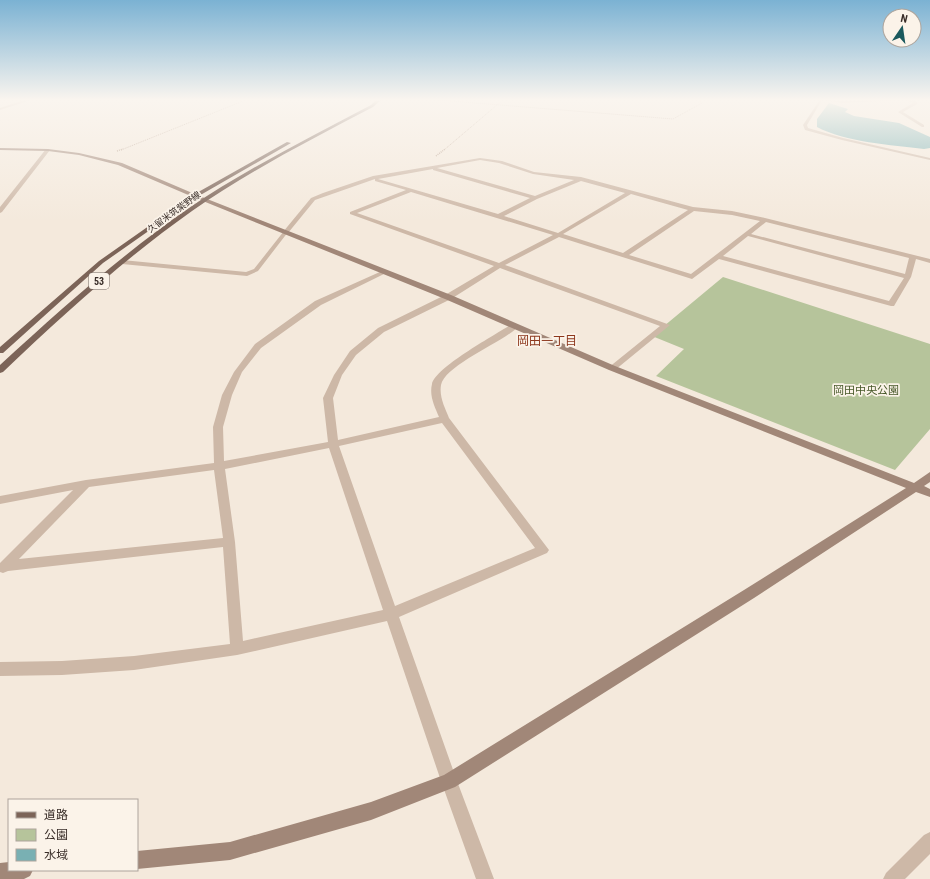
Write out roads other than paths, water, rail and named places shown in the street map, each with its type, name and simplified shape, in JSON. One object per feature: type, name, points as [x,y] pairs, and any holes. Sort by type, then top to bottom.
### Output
[{"type":"main road","name":"久留米筑紫野線","points":[[0,351],[101,262],[195,196],[294,140]]},
{"type":"main road","name":"久留米筑紫野線","points":[[0,370],[67,308],[122,262],[205,200],[309,140]]},
{"type":"street","points":[[846,140],[930,159]]},
{"type":"street","points":[[0,149],[48,150],[100,158],[120,164],[195,196],[448,297],[612,368],[930,493]]},
{"type":"street","points":[[0,211],[48,150]]},
{"type":"street","points":[[286,232],[313,199],[373,178],[419,171],[468,160],[490,159],[533,173],[581,179],[693,209],[732,213],[765,220],[930,261]]},
{"type":"street","points":[[433,168],[535,198]]},
{"type":"street","points":[[373,178],[624,254],[692,277],[765,220]]},
{"type":"street","points":[[500,216],[535,198],[581,179]]},
{"type":"street","points":[[411,190],[352,213],[666,325],[612,368]]},
{"type":"street","points":[[485,879],[449,781],[333,444],[328,398],[338,375],[353,353],[381,330],[448,297],[501,265],[630,192]]},
{"type":"street","points":[[624,254],[693,209]]},
{"type":"street","points":[[746,234],[908,277]]},
{"type":"street","points":[[718,256],[890,304],[908,277],[913,257]]},
{"type":"street","points":[[237,649],[229,542],[219,466],[218,427],[227,395],[238,372],[258,346],[318,303],[384,272]]},
{"type":"street","points":[[0,669],[62,668],[134,663],[237,649],[391,614],[543,550],[444,419],[435,394],[438,379],[460,361],[515,326]]},
{"type":"street","points":[[0,500],[86,484],[219,466],[333,444],[444,419]]},
{"type":"street","points":[[138,860],[230,851],[371,811],[449,781],[749,594],[916,487],[930,476]]},
{"type":"street","points":[[2,569],[86,484]]},
{"type":"street","points":[[2,569],[229,542]]},
{"type":"street","points":[[892,879],[930,841]]},
{"type":"street","points":[[0,872],[12,871]]},
{"type":"lane","points":[[122,262],[247,274],[256,270],[286,232]]},
{"type":"water","points":[[860,140],[930,140],[930,148],[924,149]]},
{"type":"district","name":"岡田一丁目","points":[[547,341]]},
{"type":"park label","name":"岡田中央公園","points":[[866,390]]}]
